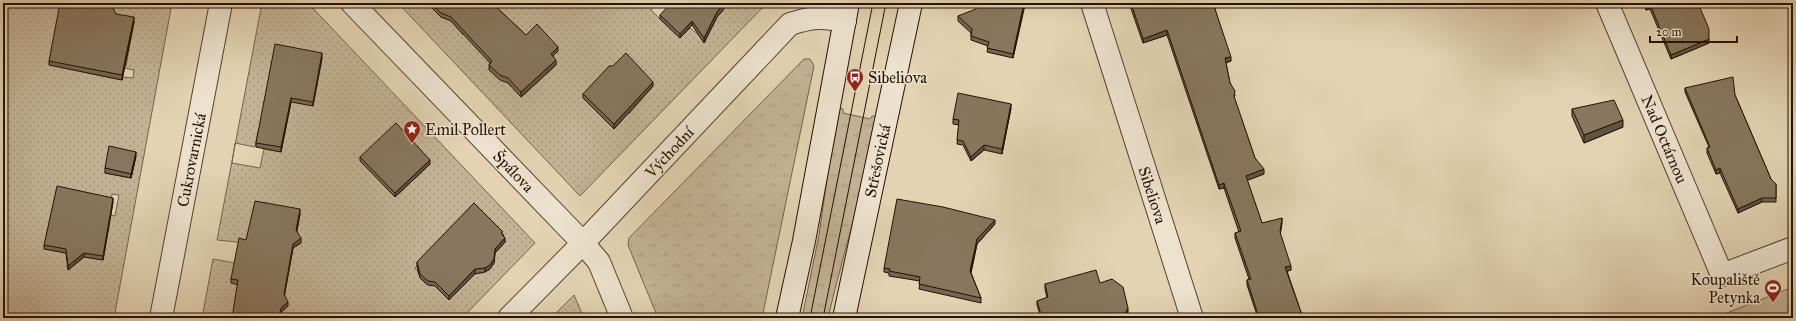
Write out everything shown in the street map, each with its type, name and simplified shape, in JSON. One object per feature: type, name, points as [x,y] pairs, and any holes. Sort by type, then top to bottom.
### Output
[{"type":"street","name":"Cukrovarnická","points":[[161,318],[221,3]]},
{"type":"street","name":"Špálova","points":[[352,3],[583,243],[599,262],[622,318]]},
{"type":"street","name":"Střešovická","points":[[844,318],[911,3]]},
{"type":"street","name":"Sibeliova","points":[[1092,3],[1192,318]]},
{"type":"street","name":"Nad Octárnou","points":[[1607,3],[1722,275],[1793,248]]},
{"type":"street","name":"Východní","points":[[508,318],[583,243],[790,24],[810,17],[828,17],[846,12]]},
{"type":"street","points":[[787,318],[804,241],[846,12]]},
{"type":"green space","points":[[3,3],[172,3],[114,318],[3,318]],"holes":[[[84,5],[93,7],[92,13],[95,14],[101,8],[112,10],[116,18],[134,22],[126,66],[124,68],[134,70],[133,78],[123,77],[122,80],[49,65],[60,7],[82,12]],[[109,151],[136,156],[131,178],[105,173]],[[57,191],[111,202],[112,194],[119,195],[115,216],[110,215],[103,260],[84,257],[77,263],[67,261],[66,253],[44,249],[47,232],[49,232]]]},
{"type":"green space","points":[[262,3],[308,3],[535,243],[462,318],[280,318],[281,312],[285,309],[284,298],[293,248],[217,240],[233,153],[232,163],[260,168],[264,149],[281,152],[258,131],[255,147],[235,143]],"holes":[[[431,252],[428,285],[423,282],[415,268]]]},
{"type":"green space","points":[[398,3],[434,3],[441,17],[449,19],[463,35],[491,11],[491,3],[658,3],[651,10],[680,38],[690,28],[699,35],[719,3],[767,3],[580,196]],"holes":[[[552,68],[507,81],[499,79],[495,75]],[[648,81],[653,86],[630,113],[628,112],[614,128],[583,98]]]},
{"type":"green space","points":[[804,59],[810,59],[814,66],[762,318],[658,318],[628,245],[629,238]]},
{"type":"green space","points":[[837,108],[843,109],[843,113],[870,119],[872,116],[881,117],[828,318],[802,318],[819,235]]},
{"type":"green space","points":[[213,259],[235,263],[238,285],[233,318],[202,318]]},
{"type":"green space","name":"Koupaliště Petynka","points":[[1793,287],[1793,318],[1714,318]]},
{"type":"green space","points":[[574,295],[584,318],[551,318]]},
{"type":"building","points":[[60,3],[98,3],[112,6],[116,14],[134,17],[122,75],[49,61]]},
{"type":"building","points":[[431,3],[493,3],[526,35],[537,24],[558,47],[551,54],[556,60],[521,92],[508,78],[500,75],[489,65],[492,61],[451,17],[441,13]]},
{"type":"building","points":[[671,3],[724,4],[717,12],[704,38],[692,21],[680,34],[660,15]]},
{"type":"building","points":[[977,3],[1024,3],[1013,54],[987,48],[989,42],[971,36],[972,29],[958,16],[976,9]]},
{"type":"building","points":[[1131,3],[1213,3],[1231,57],[1225,58],[1230,83],[1235,91],[1234,96],[1255,158],[1264,169],[1246,176],[1262,223],[1282,218],[1280,232],[1291,266],[1285,267],[1303,318],[1259,318],[1247,280],[1251,279],[1235,233],[1241,231],[1224,183],[1219,185],[1167,30],[1143,39]]},
{"type":"building","points":[[1645,3],[1698,3],[1709,29],[1709,39],[1671,55],[1650,4],[1646,6]]},
{"type":"building","points":[[275,44],[322,53],[313,102],[291,98],[281,147],[256,143]]},
{"type":"building","points":[[626,53],[653,82],[614,124],[583,94],[609,66],[613,66]]},
{"type":"building","points":[[1733,77],[1735,95],[1771,179],[1776,184],[1776,198],[1762,198],[1738,209],[1720,168],[1716,170],[1707,148],[1710,147],[1685,88]]},
{"type":"building","points":[[958,93],[1011,104],[1002,149],[984,145],[971,157],[963,141],[957,140],[959,120],[953,119]]},
{"type":"building","points":[[1614,100],[1623,120],[1584,135],[1572,109]]},
{"type":"building","points":[[396,123],[430,160],[395,193],[360,157]]},
{"type":"building","points":[[109,146],[136,152],[131,174],[105,168]]},
{"type":"building","points":[[57,186],[113,198],[103,256],[84,253],[68,266],[66,249],[44,245]]},
{"type":"building","points":[[897,199],[943,207],[995,220],[977,239],[970,271],[981,298],[919,284],[920,277],[889,271],[890,269],[884,268]]},
{"type":"building","points":[[255,201],[300,209],[296,230],[301,238],[293,244],[284,294],[288,302],[281,308],[279,318],[232,318],[238,280],[231,279],[239,238],[246,240]]},
{"type":"building","points":[[474,203],[503,232],[501,233],[505,238],[495,249],[494,259],[490,265],[485,268],[475,269],[449,296],[435,282],[428,281],[420,274],[417,262]]},
{"type":"building","points":[[1096,270],[1100,283],[1112,279],[1123,287],[1128,308],[1123,318],[1042,318],[1037,301],[1048,297],[1045,284]]},
{"type":"tram line","points":[[810,318],[873,3]]},
{"type":"tram line","points":[[823,318],[886,3]]},
{"type":"place","name":"Sibeliova","points":[[855,92]]},
{"type":"place","name":"Emil Pollert","points":[[412,144]]},
{"type":"place","name":"Koupaliště Petynka","points":[[1773,303]]}]
